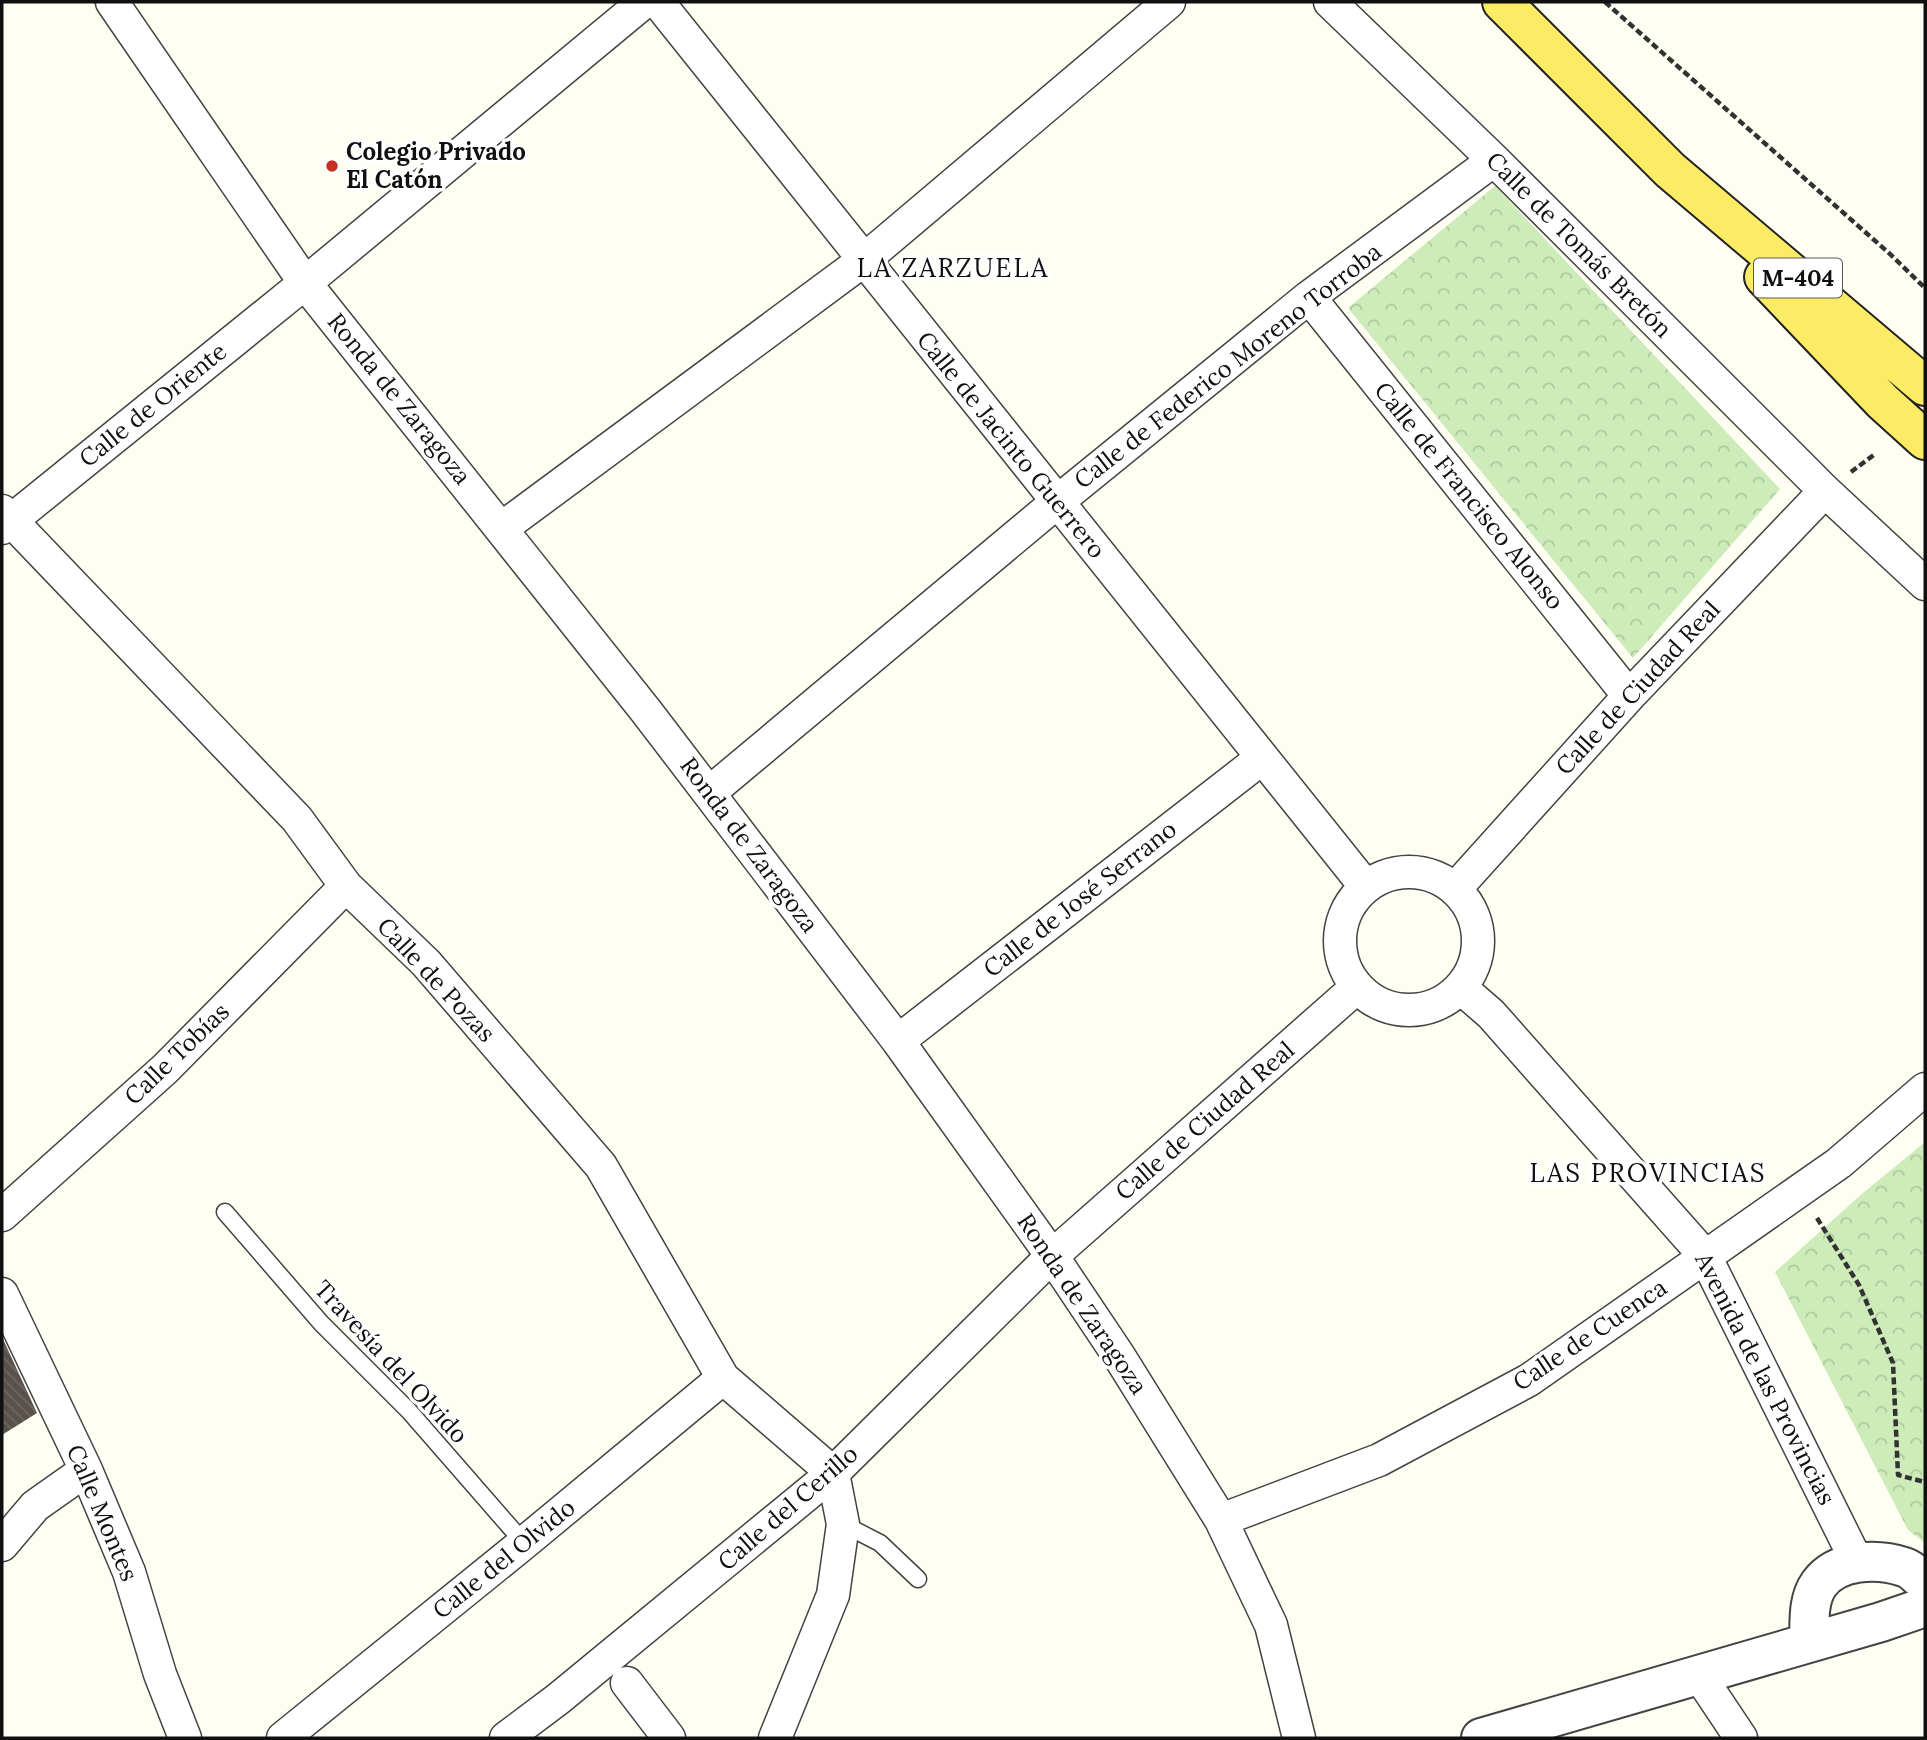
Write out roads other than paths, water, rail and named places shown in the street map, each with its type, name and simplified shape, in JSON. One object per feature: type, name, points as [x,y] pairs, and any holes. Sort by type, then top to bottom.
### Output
[{"type":"main road","name":"M-404","points":[[1502,2],[1670,170],[1778,293],[1925,415]]},
{"type":"main road","name":"M-404","points":[[1670,170],[1925,386]]},
{"type":"main road","points":[[1778,293],[1882,402],[1925,440]]},
{"type":"street","name":"Ronda de Zaragoza","points":[[112,2],[305,283],[502,528],[709,793],[898,1041],[1052,1256],[1119,1356],[1221,1520],[1271,1625],[1298,1738]]},
{"type":"street","name":"Calle de Oriente","points":[[5,520],[305,283],[643,2]]},
{"type":"street","name":"Calle de Jacinto Guerrero","points":[[658,2],[1366,887]]},
{"type":"street","points":[[502,528],[864,260],[1170,2]]},
{"type":"street","name":"Calle de Tomás Bretón","points":[[1330,2],[1494,160],[1825,491]]},
{"type":"street","name":"Calle de Federico Moreno Torroba","points":[[709,793],[1056,502],[1309,297],[1494,160]]},
{"type":"street","name":"Calle de Francisco Alonso","points":[[1309,297],[1629,696]]},
{"type":"street","points":[[1825,491],[1925,584]]},
{"type":"street","name":"Calle de Ciudad Real","points":[[1455,888],[1629,696],[1825,491]]},
{"type":"street","name":"Calle de Pozas","points":[[5,520],[297,819],[346,886],[426,963],[601,1166],[723,1378],[834,1473]]},
{"type":"street","name":"Calle de José Serrano","points":[[898,1041],[1262,758]]},
{"type":"street","points":[[1410,872],[1434,876],[1455,888],[1469,906],[1477,926],[1479,948],[1473,970],[1461,988],[1442,1002],[1420,1010],[1397,1009],[1375,1002],[1357,987],[1345,968],[1340,946],[1342,924],[1351,904],[1366,887],[1387,876],[1410,872]]},
{"type":"street","name":"Calle Tobías","points":[[2,1215],[165,1069],[346,886]]},
{"type":"street","name":"Calle de Ciudad Real","points":[[1052,1256],[1357,987]]},
{"type":"street","name":"Avenida de las Provincias","points":[[1461,988],[1491,1014],[1705,1256],[1857,1562]]},
{"type":"street","name":"Calle de Cuenca","points":[[1221,1520],[1379,1460],[1529,1380],[1839,1163],[1925,1089]]},
{"type":"street","name":"Calle del Cerillo","points":[[506,1738],[558,1699],[834,1473],[1052,1256]]},
{"type":"street","name":"Calle Montes","points":[[2,1294],[86,1470],[129,1572],[160,1674],[185,1738]]},
{"type":"street","name":"Calle del Olvido","points":[[283,1738],[723,1378]]},
{"type":"street","points":[[2,1545],[35,1506],[86,1470]]},
{"type":"street","points":[[775,1738],[833,1595],[843,1524],[834,1473]]},
{"type":"street","points":[[1810,1642],[1810,1604],[1819,1584],[1834,1572],[1857,1562],[1882,1562],[1906,1567],[1925,1583]]},
{"type":"street","points":[[1481,1738],[1925,1607]]},
{"type":"street","points":[[1699,1675],[1741,1738]]},
{"type":"street","points":[[627,1683],[669,1738]]},
{"type":"lane","name":"Travesía del Olvido","points":[[225,1212],[321,1323],[409,1411],[524,1543]]},
{"type":"lane","points":[[843,1524],[880,1543],[918,1579]]},
{"type":"place","name":"Colegio Privado El Catón","points":[[332,166]]},
{"type":"district","name":"LA ZARZUELA","points":[[953,268]]},
{"type":"district","name":"LAS PROVINCIAS","points":[[1648,1173]]}]
